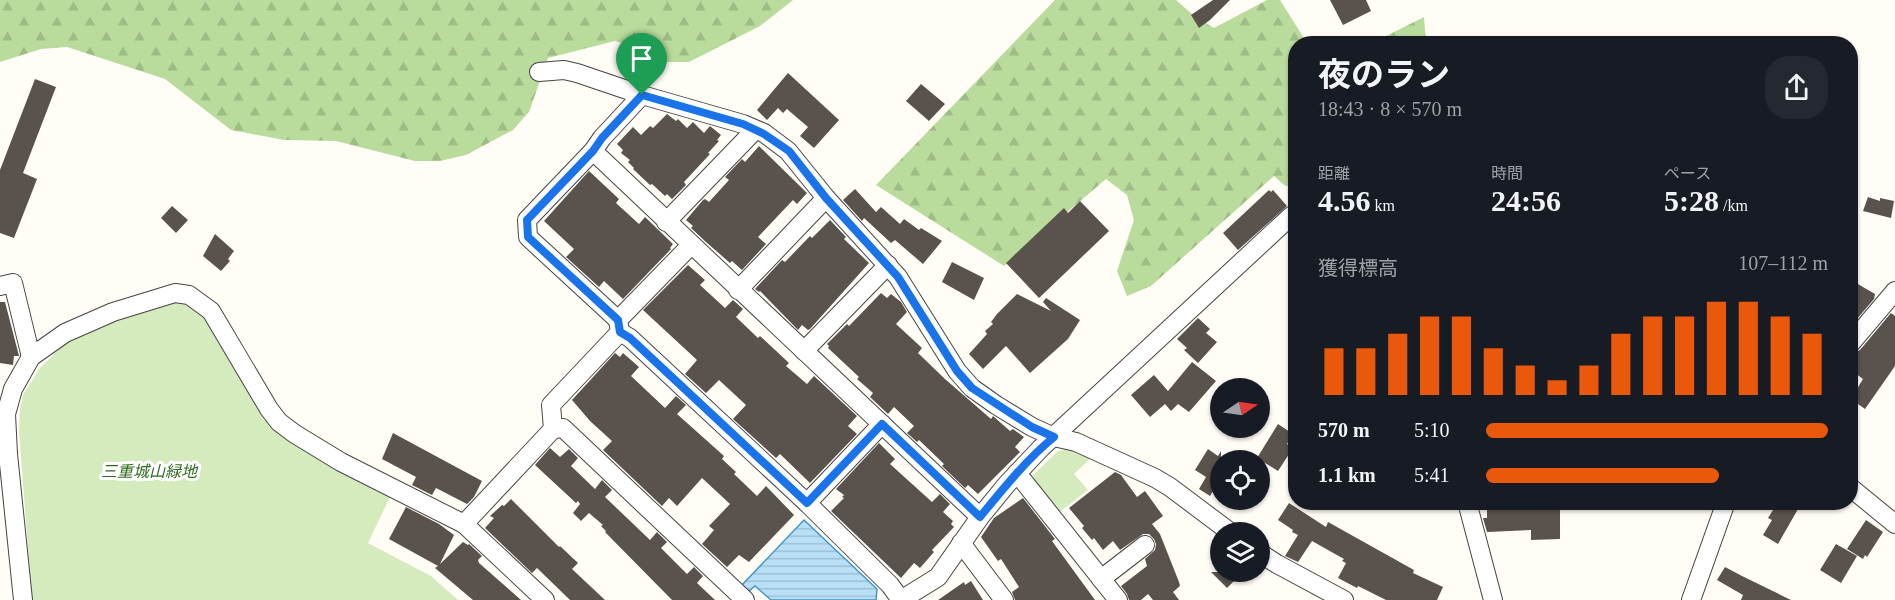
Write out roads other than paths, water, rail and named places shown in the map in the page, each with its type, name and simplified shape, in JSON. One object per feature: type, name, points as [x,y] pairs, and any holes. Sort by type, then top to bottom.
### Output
[{"type":"street","points":[[539,72],[564,70],[577,73],[642,95],[743,124],[764,134],[789,151],[826,198],[898,277],[957,371],[972,388],[1032,427],[1054,437],[1076,442],[1155,478],[1217,522]]},
{"type":"street","points":[[642,95],[593,151],[527,220],[528,237],[630,338],[807,503],[890,585],[901,600],[938,577],[980,517],[1041,448],[1288,219]]},
{"type":"street","points":[[666,222],[755,130]]},
{"type":"street","points":[[593,151],[980,517]]},
{"type":"street","points":[[738,290],[826,198]]},
{"type":"street","points":[[553,429],[551,405],[691,245]]},
{"type":"street","points":[[804,351],[888,265]]},
{"type":"street","points":[[0,286],[13,283],[31,357]]},
{"type":"street","points":[[1858,335],[1895,291]]},
{"type":"street","points":[[23,600],[8,532],[8,454],[3,414],[13,389],[31,357],[65,333],[113,312],[175,293],[189,295],[211,311],[279,422],[341,462],[464,524],[545,600]]},
{"type":"street","points":[[807,503],[882,424]]},
{"type":"street","points":[[464,524],[553,429],[563,428],[745,600]]},
{"type":"street","points":[[1017,473],[1118,600]]},
{"type":"street","points":[[1858,494],[1895,524]]},
{"type":"street","points":[[1469,510],[1493,600]]},
{"type":"street","points":[[1691,600],[1723,510]]},
{"type":"street","points":[[961,543],[1004,600]]},
{"type":"street","points":[[1101,579],[1145,544]]},
{"type":"street","points":[[1270,560],[1344,600]]},
{"type":"water","points":[[804,520],[877,589],[876,600],[771,600],[755,586],[748,592],[741,586]]},
{"type":"park label","name":"三重城山緑地","points":[[149,471]]}]
